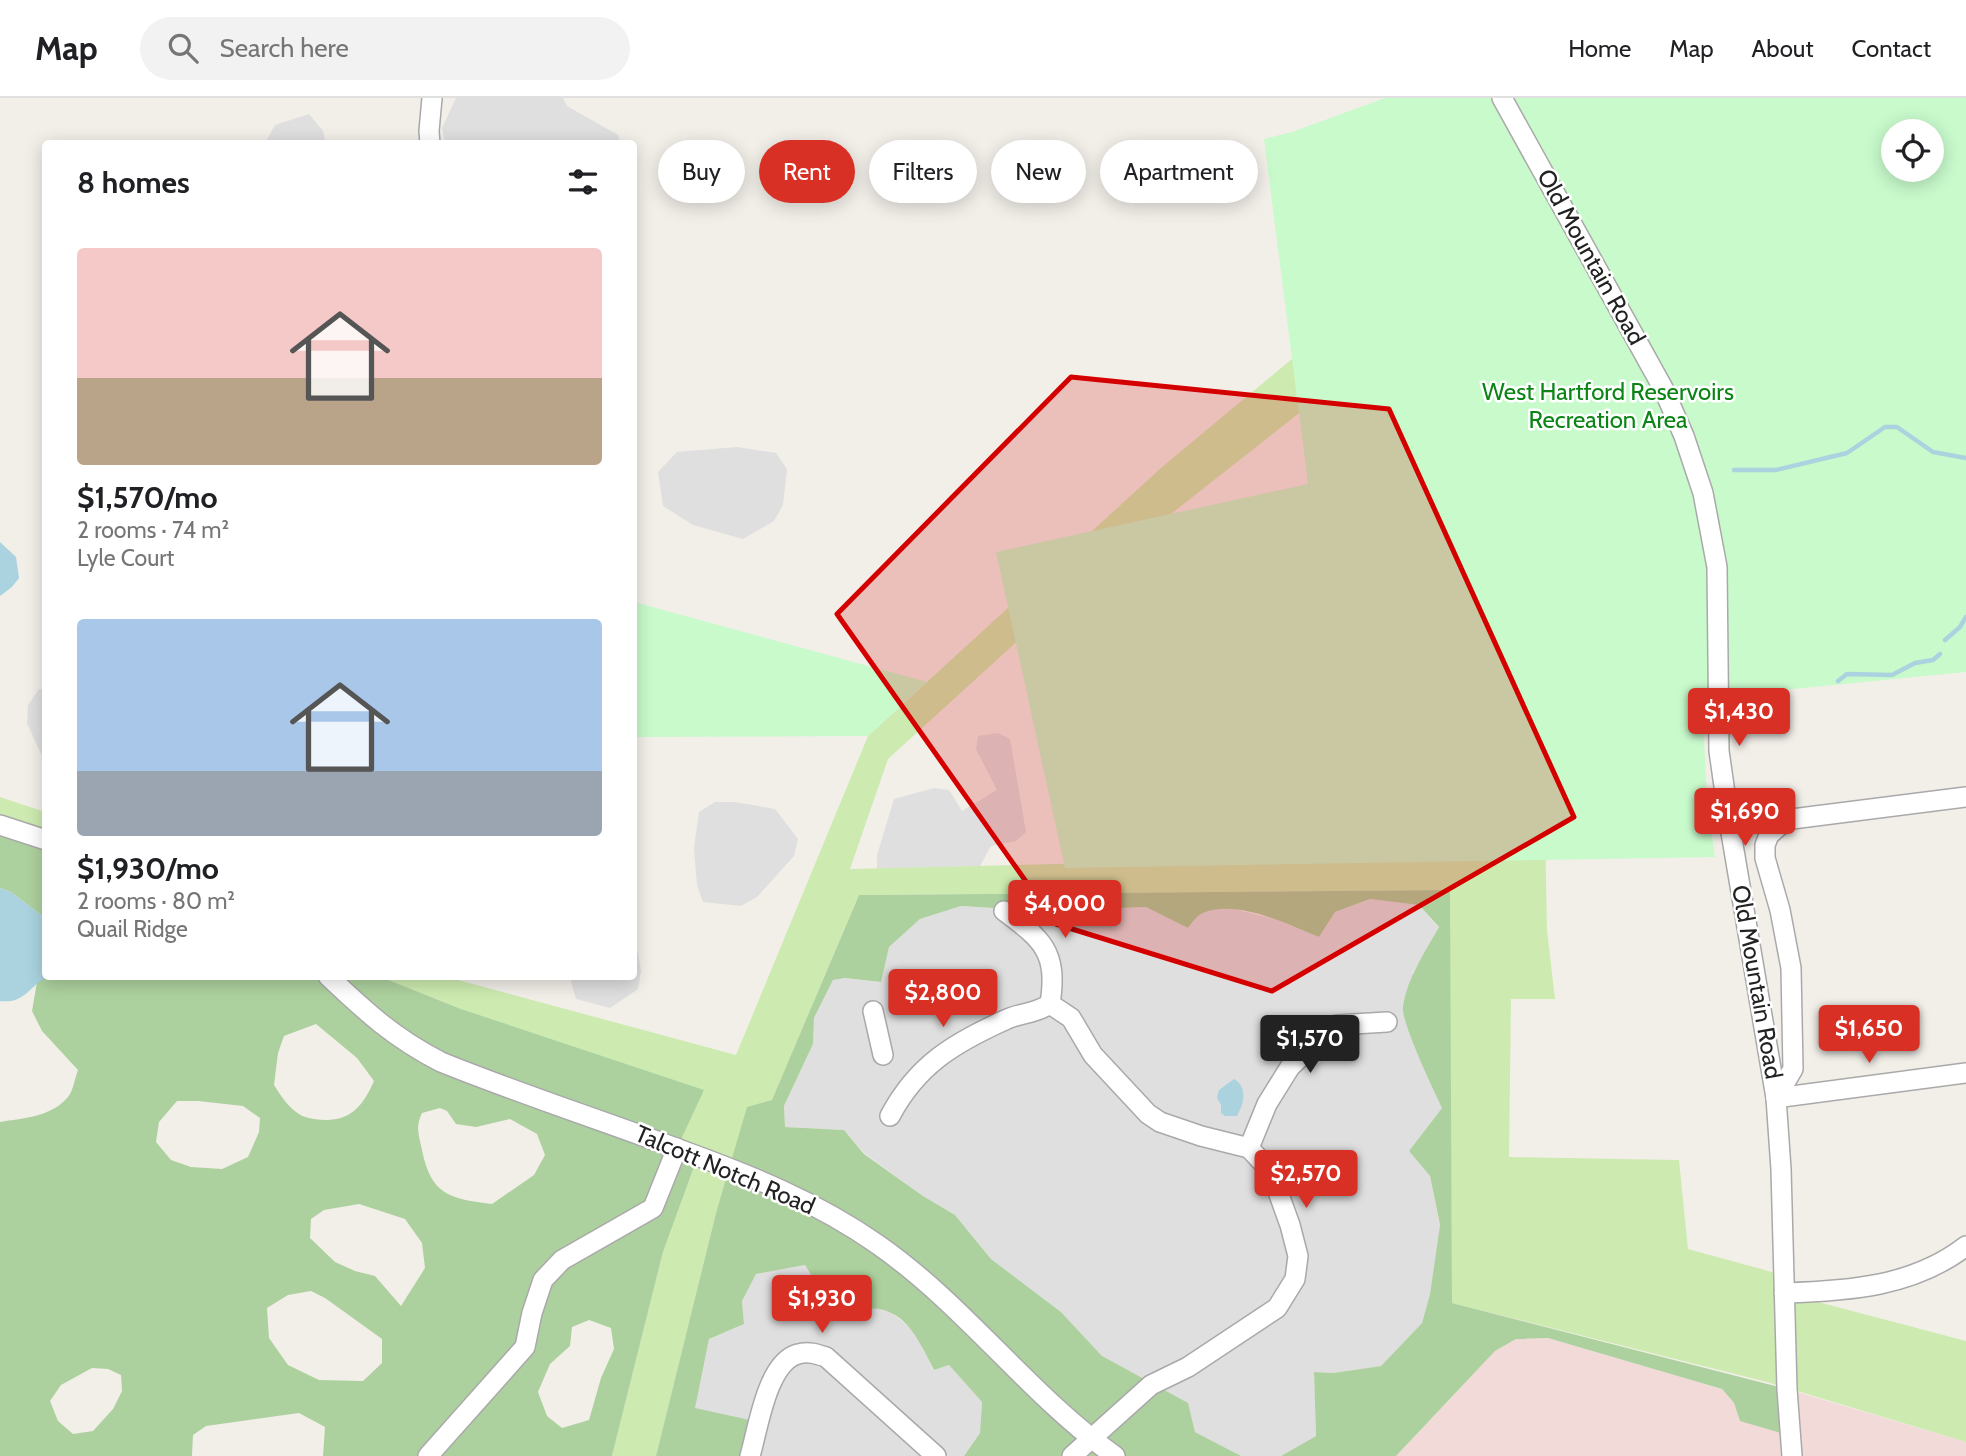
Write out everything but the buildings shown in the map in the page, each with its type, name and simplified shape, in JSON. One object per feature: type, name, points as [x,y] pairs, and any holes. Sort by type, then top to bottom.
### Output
[{"type":"street","points":[[430,140],[432,98]]},
{"type":"street","name":"Old Mountain Road","points":[[1502,98],[1663,388],[1684,436],[1703,493],[1717,567],[1719,751],[1776,1098],[1781,1169],[1787,1402],[1792,1456]]},
{"type":"street","points":[[1776,1098],[1793,1069],[1791,968],[1780,910],[1765,858],[1765,845],[1769,835],[1792,819],[1966,797]]},
{"type":"street","points":[[0,825],[42,839]]},
{"type":"street","points":[[1004,911],[1031,931],[1047,950],[1054,982],[1051,1004]]},
{"type":"street","name":"Talcott Notch Road","points":[[332,980],[378,1024],[409,1046],[677,1148],[791,1194],[841,1220],[922,1279],[1102,1450]]},
{"type":"street","points":[[890,1116],[910,1084],[927,1065],[947,1049],[1008,1018],[1037,1012],[1051,1004]]},
{"type":"street","points":[[1051,1004],[1071,1018],[1093,1055],[1149,1114],[1160,1122],[1201,1136],[1250,1147],[1264,1164],[1277,1189],[1298,1256],[1295,1279],[1277,1308],[1188,1367],[1151,1385],[1102,1450],[1072,1456]]},
{"type":"street","points":[[873,1011],[883,1055]]},
{"type":"street","points":[[1250,1147],[1267,1104],[1290,1067],[1325,1033],[1337,1025],[1387,1022]]},
{"type":"street","points":[[1776,1098],[1966,1073]]},
{"type":"street","points":[[428,1456],[524,1347],[543,1280],[562,1260],[653,1208],[677,1148]]},
{"type":"street","points":[[1783,1293],[1824,1292],[1916,1276],[1946,1262],[1966,1246]]},
{"type":"street","points":[[750,1456],[773,1375],[796,1354],[810,1353],[826,1357],[936,1456]]},
{"type":"highlighted area","points":[[1071,377],[1389,409],[1574,817],[1272,991],[1056,924],[837,614]]},
{"type":"shaded area","points":[[456,98],[563,98],[567,106],[618,135],[619,140],[444,140],[442,128]]},
{"type":"shaded area","points":[[309,114],[323,131],[325,140],[267,140],[275,125]]},
{"type":"shaded area","points":[[737,447],[776,453],[787,469],[783,505],[774,521],[743,539],[693,525],[663,506],[658,472],[677,452]]},
{"type":"shaded area","points":[[39,689],[42,690],[42,754],[27,723],[28,705]]},
{"type":"shaded area","points":[[998,733],[1010,739],[1026,832],[1016,841],[991,846],[980,866],[877,869],[877,855],[894,799],[934,788],[949,790],[962,811],[997,790],[976,749],[978,736]]},
{"type":"shaded area","points":[[715,802],[735,802],[775,809],[798,839],[794,856],[757,897],[741,906],[703,902],[697,885],[694,848],[699,812]]},
{"type":"shaded area","points":[[1370,899],[1419,905],[1439,928],[1413,972],[1417,1052],[1442,1108],[1409,1151],[1430,1176],[1440,1226],[1430,1294],[1422,1323],[1381,1366],[1333,1373],[1314,1372],[1316,1436],[1281,1456],[1241,1456],[1195,1432],[1151,1385],[1102,1356],[1061,1312],[991,1259],[955,1215],[923,1196],[864,1153],[844,1130],[785,1127],[784,1106],[813,1044],[814,1018],[833,980],[845,978],[880,982],[889,947],[920,919],[961,906],[1045,911],[1146,907],[1188,928],[1200,913],[1226,907],[1277,920],[1319,937],[1335,912]]},
{"type":"shaded area","points":[[638,953],[641,971],[638,989],[610,1008],[576,999],[571,982],[637,980]]},
{"type":"shaded area","points":[[805,1265],[821,1291],[865,1307],[889,1310],[917,1334],[933,1370],[949,1365],[982,1402],[980,1433],[964,1456],[750,1456],[694,1408],[709,1339],[744,1324],[742,1301],[756,1274]]},
{"type":"shaded area","points":[[1548,1338],[1722,1389],[1734,1403],[1740,1421],[1787,1389],[1966,1442],[1966,1456],[1396,1456],[1495,1351],[1516,1339]]},
{"type":"green space","name":"West Hartford Reservoirs Recreation Area","points":[[1385,98],[1966,98],[1966,672],[1702,698],[1707,799],[1715,857],[1065,868],[996,552],[1308,484],[1264,139],[1292,132]]},
{"type":"green space","points":[[1477,205],[1533,220],[1547,930],[1555,999],[1511,999],[1509,1157],[1679,1160],[1688,1249],[1783,1275],[1784,1293],[1966,1341],[1966,1442],[1767,1382],[1452,1303],[1449,890],[859,895],[772,1101],[730,1168],[716,1213],[656,1456],[612,1456],[663,1252],[698,1156],[461,1009],[388,980],[458,980],[736,1055],[868,736],[1161,468]],"holes":[[[1331,388],[1469,854],[850,869],[888,759],[1068,595]]]},
{"type":"green space","points":[[637,603],[927,682],[868,736],[637,737]]},
{"type":"green space","points":[[0,797],[42,811],[42,839],[0,825]]},
{"type":"green space","points":[[0,825],[42,839],[42,916],[11,892],[0,888]]},
{"type":"green space","points":[[1450,890],[1452,1303],[1787,1389],[1791,1436],[1740,1421],[1734,1403],[1722,1389],[1548,1338],[1516,1339],[1495,1351],[1396,1456],[1281,1456],[1316,1436],[1314,1372],[1333,1373],[1381,1366],[1422,1323],[1430,1294],[1440,1225],[1430,1176],[1409,1151],[1442,1108],[1412,1041],[1403,1007],[1412,976],[1439,927],[1419,905],[1370,899],[1335,912],[1319,937],[1262,915],[1231,909],[1216,909],[1203,913],[1188,928],[1146,907],[1045,911],[961,906],[920,919],[889,947],[881,982],[845,978],[833,980],[814,1018],[813,1044],[784,1106],[785,1127],[844,1130],[864,1154],[955,1215],[991,1259],[1061,1312],[1102,1356],[1188,1403],[1195,1432],[1241,1456],[964,1456],[980,1433],[982,1402],[949,1365],[934,1370],[920,1343],[903,1321],[881,1309],[850,1312],[821,1291],[805,1265],[756,1274],[742,1301],[744,1324],[709,1339],[695,1408],[759,1422],[750,1456],[656,1456],[716,1213],[747,1107],[772,1100],[859,895]]},
{"type":"green space","points":[[42,979],[388,980],[461,1009],[704,1090],[677,1148],[698,1156],[663,1252],[612,1456],[323,1456],[325,1427],[299,1413],[206,1426],[193,1435],[192,1456],[0,1456],[0,1122],[37,1116],[54,1109],[70,1094],[78,1070],[42,1031],[32,1011],[37,982]],"holes":[[[316,1024],[357,1058],[374,1081],[364,1100],[352,1113],[344,1117],[326,1120],[304,1117],[291,1108],[274,1085],[278,1053],[284,1036]],[[177,1101],[243,1106],[260,1118],[259,1132],[248,1157],[222,1169],[191,1167],[171,1160],[156,1142],[159,1122]],[[440,1108],[447,1111],[456,1124],[476,1127],[510,1119],[537,1134],[545,1155],[534,1175],[492,1204],[454,1197],[437,1186],[426,1165],[418,1127],[422,1113]],[[359,1204],[405,1219],[422,1243],[425,1268],[401,1306],[375,1276],[335,1262],[310,1238],[311,1219],[324,1210]],[[311,1291],[382,1339],[382,1363],[363,1381],[319,1380],[288,1365],[269,1338],[267,1308],[288,1295]],[[589,1320],[611,1328],[614,1349],[601,1378],[589,1420],[562,1428],[547,1416],[538,1392],[550,1364],[570,1346],[572,1327]],[[92,1368],[108,1369],[121,1375],[122,1391],[113,1409],[93,1431],[73,1434],[58,1421],[50,1401],[61,1385]]]},
{"type":"water","points":[[0,542],[16,557],[19,578],[0,596]]},
{"type":"water","points":[[0,888],[11,892],[42,916],[42,980],[15,1000],[0,1001]]},
{"type":"water","points":[[1234,1079],[1241,1086],[1243,1101],[1237,1116],[1225,1116],[1221,1113],[1217,1098],[1219,1090]]},
{"type":"waterway","points":[[1734,470],[1776,470],[1847,453],[1885,427],[1897,427],[1933,452],[1966,458]]},
{"type":"waterway","points":[[1945,640],[1960,627],[1966,617]]},
{"type":"waterway","points":[[1838,681],[1847,674],[1892,675],[1915,663],[1933,660],[1940,654]]}]
